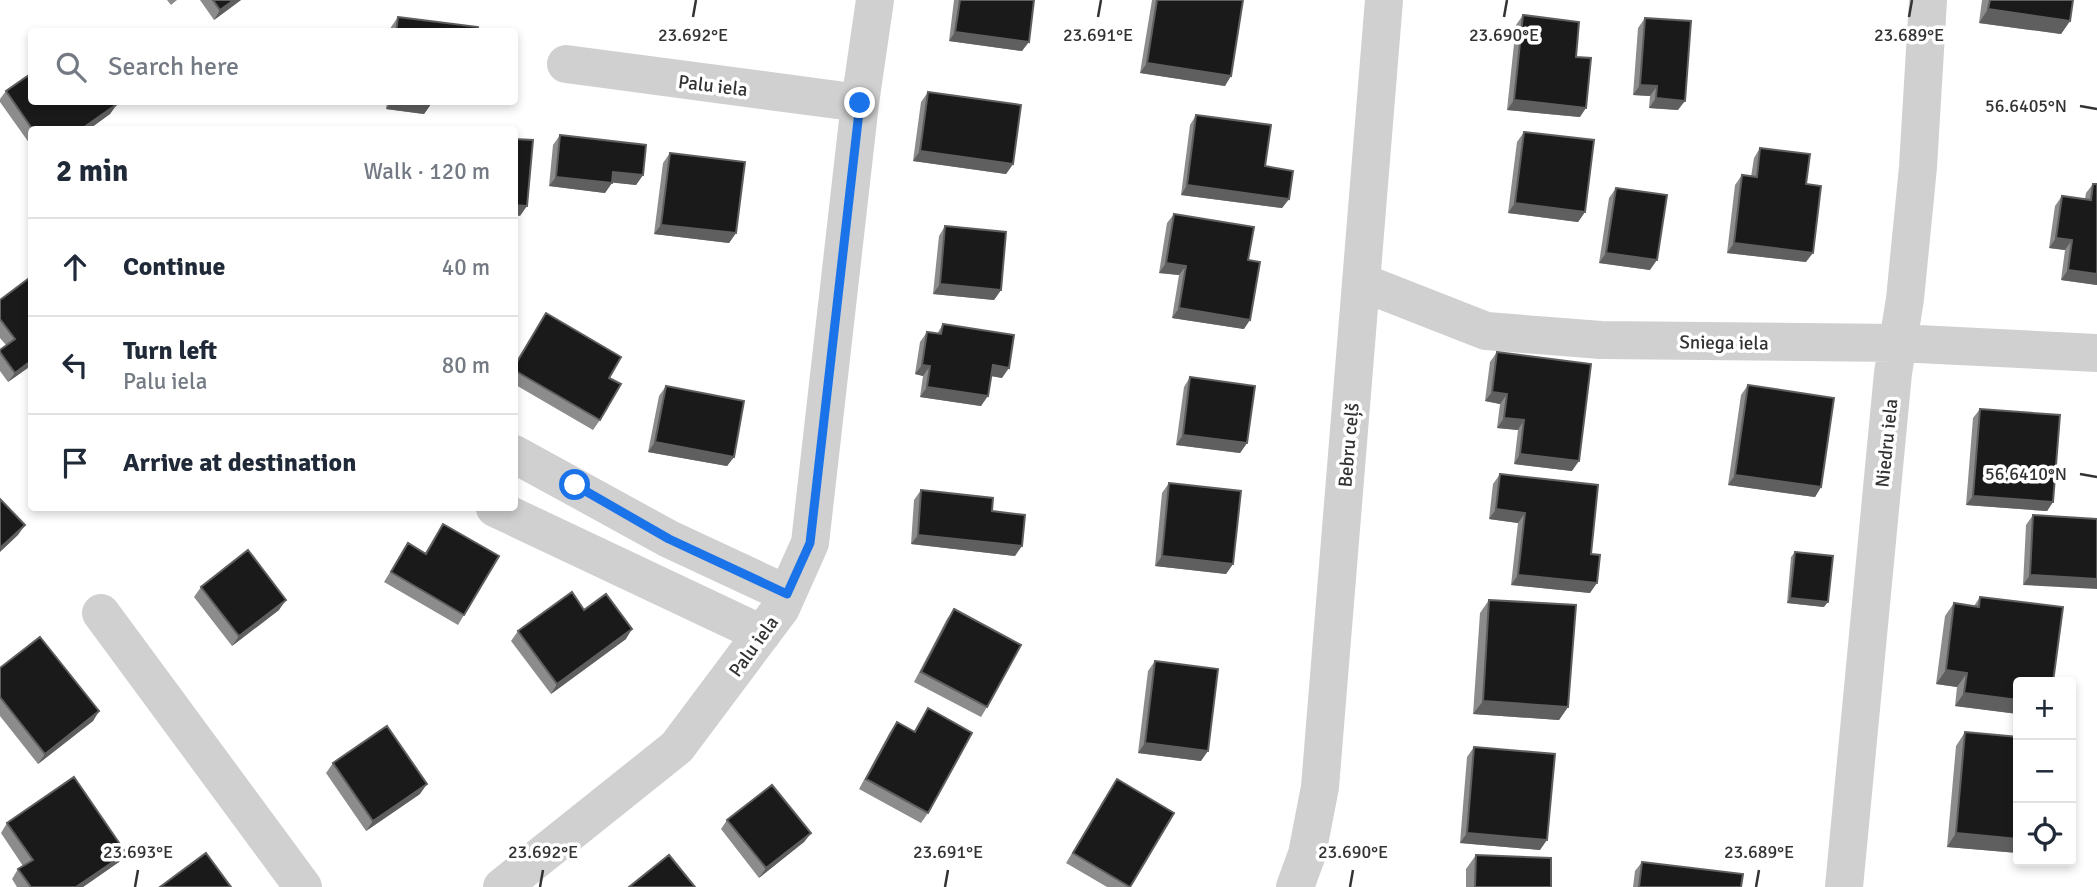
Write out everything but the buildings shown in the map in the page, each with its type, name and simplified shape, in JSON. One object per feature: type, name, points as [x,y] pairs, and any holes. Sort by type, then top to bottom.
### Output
[{"type":"street","name":"Palu iela","points":[[502,887],[677,747],[762,634],[787,594],[810,543],[860,103],[875,0]]},
{"type":"street","name":"Bebru ceļš","points":[[1295,887],[1307,854],[1321,787],[1384,0]]},
{"type":"street","name":"Niedru iela","points":[[1844,887],[1872,575],[1918,167],[1928,0]]},
{"type":"street","name":"Palu iela","points":[[566,64],[860,103]]},
{"type":"street","name":"Sniega iela","points":[[1361,282],[1486,331],[1601,340],[1898,343],[2097,353]]},
{"type":"street","points":[[518,456],[669,539],[787,594]]},
{"type":"street","points":[[501,511],[762,634]]},
{"type":"street","points":[[101,613],[303,887]]},
{"type":"route","points":[[575,485],[669,539],[787,594],[810,543],[835,347],[860,103]]}]
